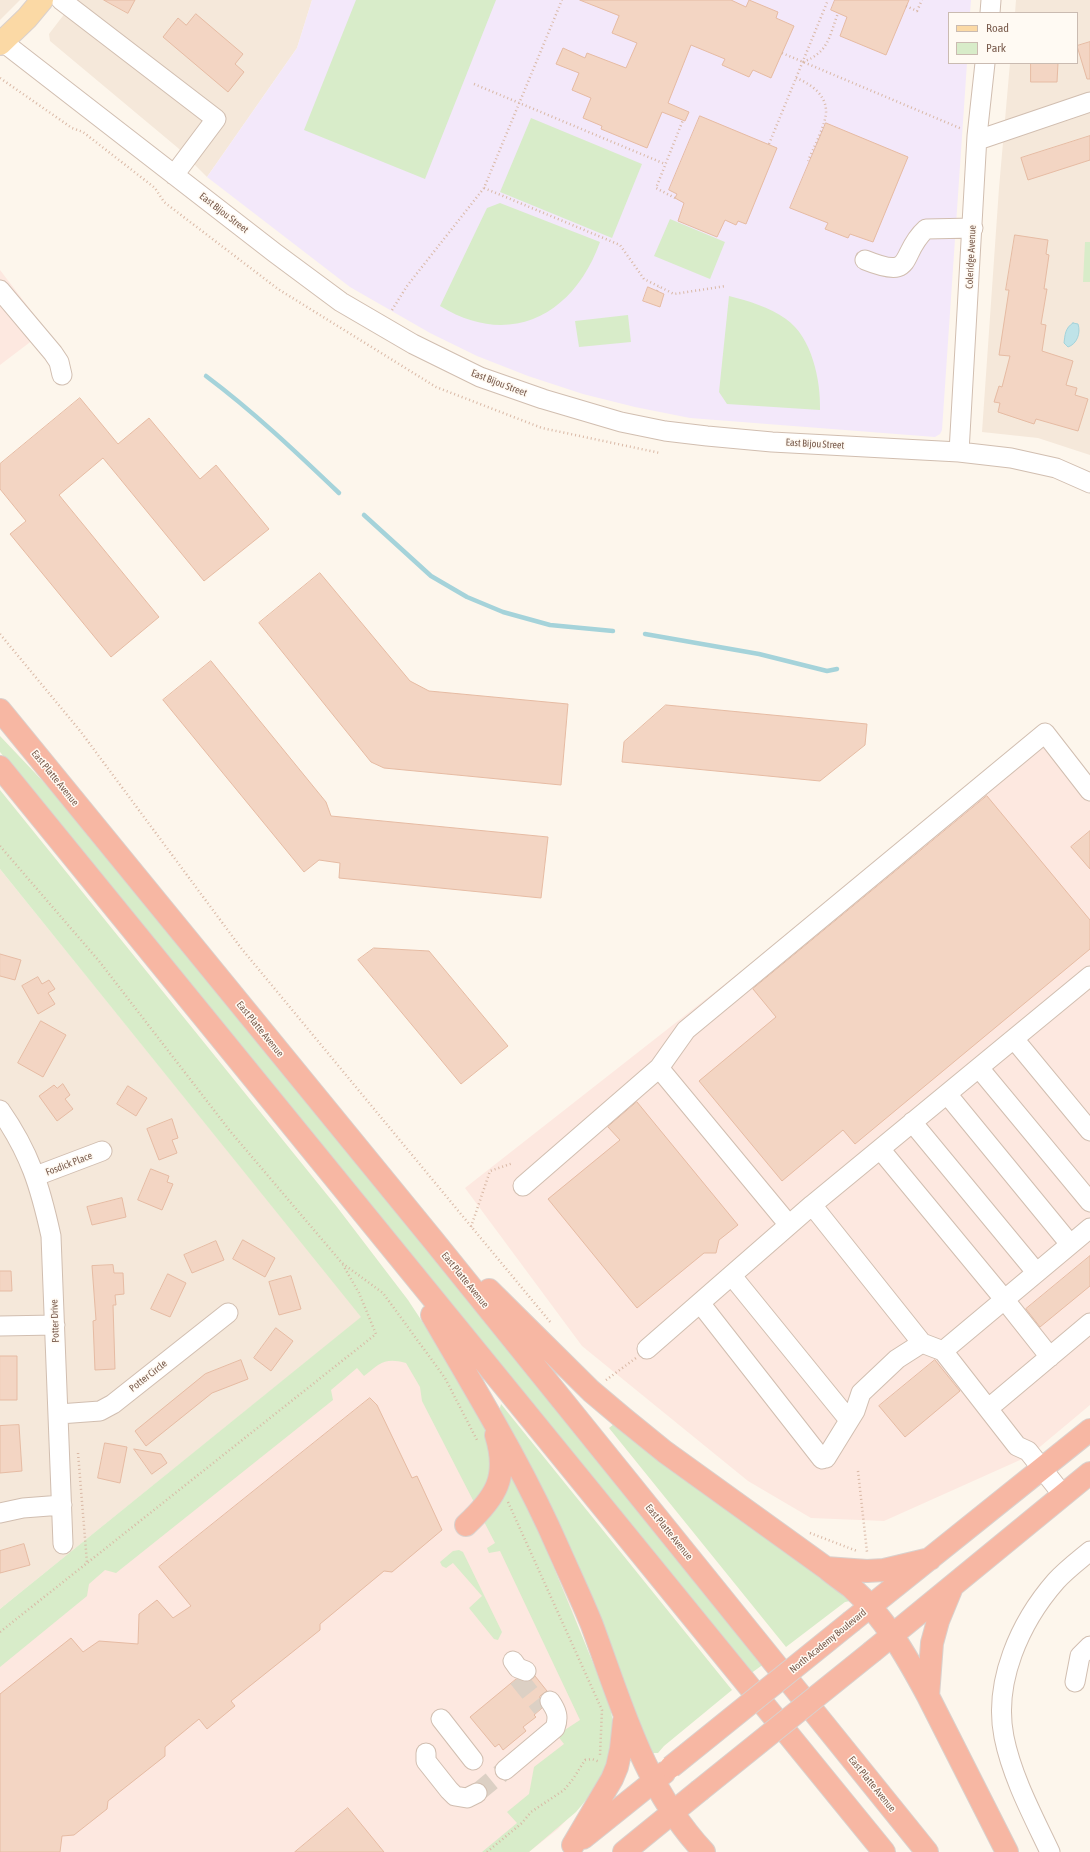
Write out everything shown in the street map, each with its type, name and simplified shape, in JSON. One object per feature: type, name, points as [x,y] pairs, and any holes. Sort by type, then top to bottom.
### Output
[{"type":"highway","name":"East Platte Avenue","points":[[0,710],[433,1240],[927,1852]]},
{"type":"highway","points":[[0,767],[388,1244],[727,1657],[884,1852]]},
{"type":"highway","points":[[433,1240],[472,1274],[591,1391],[622,1418],[665,1452],[826,1568],[851,1588],[870,1607],[892,1636],[914,1670],[1007,1852]]},
{"type":"highway","points":[[388,1244],[428,1308],[528,1483],[591,1624],[624,1718],[653,1782],[672,1813],[704,1852]]},
{"type":"highway","points":[[466,1525],[485,1507],[501,1474],[498,1442],[488,1411]]},
{"type":"highway","name":"North Academy Boulevard","points":[[569,1849],[1090,1430]]},
{"type":"highway","points":[[624,1852],[892,1636],[1090,1473]]},
{"type":"highway","points":[[826,1568],[867,1571],[884,1570],[930,1559]]},
{"type":"highway","points":[[928,1696],[932,1643],[938,1621],[952,1587]]},
{"type":"highway","points":[[569,1849],[612,1779],[617,1768],[624,1718]]},
{"type":"main road","points":[[1,43],[42,0]]},
{"type":"street","points":[[61,0],[216,120],[174,175]]},
{"type":"street","points":[[990,12],[991,0]]},
{"type":"street","name":"East Bijou Street","points":[[1,43],[341,302],[413,344],[474,374],[543,400],[621,422],[707,436],[772,442],[958,452],[1011,458],[1056,468],[1090,483]]},
{"type":"street","name":"Coleridge Avenue","points":[[958,452],[978,138],[985,64]]},
{"type":"street","points":[[978,138],[1090,102]]},
{"type":"street","points":[[865,260],[884,268],[899,267],[906,262],[917,240],[926,229],[973,228]]},
{"type":"street","points":[[0,290],[59,362],[62,374]]},
{"type":"street","points":[[523,1186],[659,1068],[686,1030],[1045,733],[1090,791]]},
{"type":"street","points":[[647,1349],[812,1205],[912,1122],[1014,1039],[1087,985]]},
{"type":"street","points":[[1014,1039],[1090,1131]]},
{"type":"street","points":[[659,1068],[789,1225]]},
{"type":"street","points":[[979,1068],[1090,1202]]},
{"type":"street","points":[[947,1094],[1070,1244]]},
{"type":"street","name":"Potter Drive","points":[[0,1110],[14,1130],[27,1154],[36,1176],[43,1198],[51,1236],[53,1252],[63,1544]]},
{"type":"street","points":[[912,1122],[1036,1272]]},
{"type":"street","points":[[880,1149],[1050,1357]]},
{"type":"street","name":"Fosdick Place","points":[[36,1176],[102,1151]]},
{"type":"street","points":[[812,1205],[922,1343],[946,1349],[996,1402],[1026,1439],[1028,1451],[1063,1495]]},
{"type":"street","points":[[946,1349],[1090,1228]]},
{"type":"street","points":[[732,1276],[849,1420]]},
{"type":"street","points":[[700,1303],[824,1458],[855,1411],[861,1393],[896,1359],[922,1343]]},
{"type":"street","name":"Potter Circle","points":[[59,1414],[100,1411],[113,1404],[228,1314]]},
{"type":"street","points":[[996,1402],[1090,1324]]},
{"type":"street","points":[[0,1326],[55,1325]]},
{"type":"street","points":[[946,1349],[1017,1446],[1028,1451]]},
{"type":"street","points":[[0,1513],[23,1508],[62,1505]]},
{"type":"street","points":[[1050,1852],[1033,1816],[1008,1755],[1002,1719],[1002,1703],[1005,1683],[1011,1661],[1024,1626],[1057,1580],[1088,1557]]},
{"type":"street","points":[[1075,1682],[1080,1656],[1090,1646]]},
{"type":"street","points":[[502,1766],[555,1728],[558,1721],[558,1714],[546,1705]]},
{"type":"street","points":[[441,1719],[473,1760]]},
{"type":"street","points":[[420,1746],[432,1756],[459,1785],[474,1788]]},
{"type":"path","points":[[392,310],[407,286],[484,188],[562,0]]},
{"type":"path","points":[[769,144],[828,0]]},
{"type":"path","points":[[906,6],[917,11],[922,0]]},
{"type":"path","points":[[803,62],[818,56],[824,49],[838,13]]},
{"type":"path","points":[[782,53],[978,138]]},
{"type":"path","points":[[796,78],[808,82],[816,89],[826,110],[825,119],[808,161]]},
{"type":"path","points":[[474,84],[665,164]]},
{"type":"path","points":[[675,198],[656,188],[683,120]]},
{"type":"path","points":[[484,188],[620,245],[644,279],[674,294],[726,286]]},
{"type":"path","points":[[657,291],[660,286]]},
{"type":"path","points":[[0,634],[81,732],[246,954],[552,1326]]},
{"type":"path","points":[[0,846],[99,961],[230,1131],[342,1263],[359,1293],[376,1334],[0,1632]]},
{"type":"path","points":[[471,1227],[490,1171],[513,1163]]},
{"type":"path","points":[[342,1263],[383,1293],[445,1378],[481,1447]]},
{"type":"path","points":[[605,1380],[647,1349]]},
{"type":"path","points":[[600,1376],[611,1386]]},
{"type":"path","points":[[78,1453],[88,1563]]},
{"type":"path","points":[[805,1531],[867,1553],[858,1471]]},
{"type":"path","points":[[498,1482],[602,1710],[600,1762]]},
{"type":"path","points":[[487,1852],[522,1823],[531,1812],[564,1790],[585,1760],[592,1759],[607,1764]]},
{"type":"shaded area","points":[[0,0],[20,0],[0,20]]},
{"type":"shaded area","points":[[75,0],[312,0],[297,48],[207,177],[178,148],[50,41],[49,34]]},
{"type":"shaded area","points":[[312,0],[971,0],[970,12],[948,12],[948,64],[967,64],[942,430],[940,434],[935,437],[690,418],[635,407],[583,394],[528,376],[477,356],[430,333],[350,287],[207,177],[297,48]]},
{"type":"shaded area","points":[[1016,0],[1090,0],[1090,455],[1038,438],[982,432],[999,188],[1010,64],[1078,64],[1078,12],[1015,12]]},
{"type":"shaded area","points":[[0,270],[46,330],[0,365]]},
{"type":"shaded area","points":[[1045,733],[1090,784],[1090,1405],[1029,1456],[884,1521],[811,1518],[748,1481],[582,1346],[465,1188]]},
{"type":"shaded area","points":[[0,869],[362,1317],[0,1609]]},
{"type":"shaded area","points":[[408,1300],[561,1581],[611,1711],[587,1798],[558,1829],[529,1852],[0,1852],[0,1609],[362,1317]]},
{"type":"green space","points":[[356,0],[496,0],[425,179],[304,130]]},
{"type":"green space","points":[[531,118],[642,164],[612,238],[500,192]]},
{"type":"green space","points":[[500,203],[600,242],[589,267],[574,289],[556,306],[536,318],[515,324],[491,324],[466,319],[440,306],[487,208]]},
{"type":"green space","points":[[670,219],[725,242],[710,279],[654,256]]},
{"type":"green space","points":[[1085,242],[1090,242],[1090,282],[1083,282]]},
{"type":"green space","points":[[729,296],[766,308],[786,319],[795,327],[808,348],[817,373],[820,410],[727,404],[719,392]]},
{"type":"green space","points":[[628,315],[631,342],[579,347],[575,321]]},
{"type":"green space","points":[[0,736],[90,831],[768,1661],[750,1674],[490,1352],[0,752]]},
{"type":"green space","points":[[0,790],[337,1207],[408,1300],[468,1391],[536,1524],[605,1692],[611,1711],[614,1729],[613,1748],[597,1787],[576,1812],[529,1852],[482,1852],[517,1823],[507,1812],[529,1794],[534,1767],[564,1744],[557,1735],[580,1720],[500,1551],[489,1553],[487,1548],[495,1543],[422,1401],[420,1387],[406,1363],[399,1361],[383,1362],[364,1376],[357,1368],[331,1390],[333,1400],[116,1573],[105,1570],[89,1584],[87,1596],[0,1667],[0,1609],[361,1317],[0,869]]},
{"type":"green space","points":[[501,1404],[732,1690],[664,1746],[658,1753],[653,1753],[648,1749],[503,1420],[500,1408]]},
{"type":"green space","points":[[614,1424],[829,1576],[850,1601],[845,1602],[786,1647],[609,1428]]},
{"type":"green space","points":[[459,1550],[463,1552],[502,1632],[498,1640],[494,1639],[469,1608],[482,1596],[453,1563],[446,1568],[442,1566],[440,1562],[453,1551]]},
{"type":"water","points":[[1073,323],[1078,324],[1079,334],[1076,341],[1068,347],[1064,343],[1065,334],[1068,327]]},
{"type":"building","points":[[104,0],[135,0],[128,13]]},
{"type":"building","points":[[580,0],[731,0],[746,7],[749,0],[778,12],[776,18],[794,26],[771,78],[753,70],[749,77],[722,65],[725,59],[691,45],[668,103],[689,112],[685,121],[662,112],[647,148],[601,129],[602,126],[583,118],[591,98],[572,90],[579,73],[556,64],[563,48],[585,58],[587,53],[626,68],[637,43],[612,33],[619,16]]},
{"type":"building","points":[[835,0],[909,0],[886,55],[840,36],[847,17],[831,10]]},
{"type":"building","points":[[196,14],[243,54],[235,64],[244,72],[228,92],[163,37],[178,18],[186,25]]},
{"type":"building","points":[[1090,42],[1090,79],[1087,79],[1078,46]]},
{"type":"building","points":[[1031,64],[1058,64],[1057,82],[1031,82]]},
{"type":"building","points":[[700,116],[777,148],[746,224],[738,221],[736,225],[725,220],[717,237],[678,221],[684,203],[675,198],[677,194],[669,190]]},
{"type":"building","points":[[826,123],[908,157],[873,242],[850,234],[848,238],[825,229],[828,223],[790,208]]},
{"type":"building","points":[[1090,136],[1090,160],[1028,180],[1021,158]]},
{"type":"building","points":[[1015,235],[1048,240],[1046,254],[1049,255],[1044,289],[1047,289],[1041,324],[1046,325],[1042,351],[1073,361],[1066,385],[1077,388],[1075,395],[1088,399],[1078,431],[1036,419],[1034,424],[998,412],[1000,403],[994,402],[999,386],[1002,387],[1010,356],[999,355],[1009,290],[1006,290]]},
{"type":"building","points":[[648,287],[664,294],[660,307],[643,301]]},
{"type":"building","points":[[80,398],[118,444],[149,418],[200,479],[216,465],[269,529],[204,581],[103,458],[59,495],[159,617],[111,657],[10,534],[26,521],[0,489],[0,464]]},
{"type":"building","points":[[320,573],[410,681],[429,691],[568,704],[561,785],[384,768],[371,762],[259,623]]},
{"type":"building","points":[[211,661],[326,802],[331,816],[548,837],[541,898],[339,878],[340,863],[319,860],[304,872],[163,700]]},
{"type":"building","points":[[666,705],[867,724],[865,745],[820,781],[622,762],[624,742]]},
{"type":"building","points":[[987,796],[1090,920],[1090,949],[855,1144],[843,1130],[782,1181],[699,1081],[776,1017],[753,989]]},
{"type":"building","points":[[1090,831],[1090,869],[1071,847]]},
{"type":"building","points":[[374,948],[429,951],[508,1046],[461,1084],[358,960]]},
{"type":"building","points":[[0,954],[21,960],[15,980],[0,976]]},
{"type":"building","points":[[38,977],[42,984],[49,980],[55,989],[48,993],[55,1004],[38,1014],[22,986]]},
{"type":"building","points":[[41,1021],[66,1035],[43,1077],[18,1063]]},
{"type":"building","points":[[63,1084],[70,1095],[65,1099],[73,1109],[57,1121],[39,1096],[54,1085],[57,1088]]},
{"type":"building","points":[[128,1086],[147,1098],[136,1116],[117,1104]]},
{"type":"building","points":[[637,1102],[738,1225],[719,1240],[716,1253],[704,1253],[637,1308],[548,1199],[620,1140],[608,1127]]},
{"type":"building","points":[[172,1119],[178,1138],[172,1140],[177,1153],[159,1160],[147,1129]]},
{"type":"building","points":[[151,1169],[169,1176],[167,1182],[173,1184],[162,1210],[138,1200]]},
{"type":"building","points":[[122,1198],[126,1217],[92,1225],[87,1207]]},
{"type":"building","points":[[243,1240],[275,1258],[265,1277],[233,1259]]},
{"type":"building","points":[[216,1241],[224,1260],[192,1273],[184,1255]]},
{"type":"building","points":[[1090,1256],[1090,1286],[1040,1327],[1026,1309]]},
{"type":"building","points":[[113,1265],[114,1273],[123,1273],[124,1294],[115,1295],[116,1305],[113,1305],[115,1369],[95,1370],[93,1321],[96,1320],[92,1266]]},
{"type":"building","points":[[0,1271],[11,1271],[12,1291],[0,1291]]},
{"type":"building","points":[[168,1274],[186,1283],[170,1317],[151,1309]]},
{"type":"building","points":[[291,1276],[301,1309],[279,1315],[269,1282]]},
{"type":"building","points":[[276,1328],[293,1341],[271,1371],[254,1358]]},
{"type":"building","points":[[0,1356],[17,1356],[17,1400],[0,1400]]},
{"type":"building","points":[[241,1360],[248,1379],[212,1393],[146,1446],[135,1431],[205,1374]]},
{"type":"building","points":[[935,1360],[960,1391],[905,1437],[879,1406]]},
{"type":"building","points":[[370,1398],[377,1405],[412,1478],[417,1476],[442,1530],[392,1572],[384,1571],[320,1624],[320,1630],[231,1701],[235,1706],[207,1729],[199,1719],[165,1747],[165,1756],[108,1801],[107,1809],[74,1835],[62,1836],[60,1852],[0,1852],[0,1694],[71,1638],[83,1652],[99,1641],[138,1644],[139,1614],[157,1600],[173,1618],[191,1606],[159,1567]]},
{"type":"building","points":[[19,1425],[22,1471],[0,1473],[0,1426]]},
{"type":"building","points":[[105,1443],[127,1447],[120,1483],[98,1478]]},
{"type":"building","points":[[134,1449],[161,1454],[167,1463],[152,1474]]},
{"type":"building","points":[[24,1544],[30,1565],[0,1573],[0,1551]]},
{"type":"building","points":[[535,1676],[547,1691],[540,1696],[539,1702],[542,1708],[534,1715],[536,1717],[523,1727],[526,1731],[503,1750],[499,1744],[495,1747],[470,1717],[516,1679],[527,1682]]},
{"type":"building","points":[[348,1808],[384,1852],[295,1852]]},
{"type":"waterway","points":[[206,376],[291,447],[339,493]]},
{"type":"waterway","points":[[364,515],[431,576],[467,597],[503,612],[550,625],[613,631]]},
{"type":"waterway","points":[[645,634],[759,654],[827,671],[837,669]]},
{"type":"tunnel","points":[[518,1678],[542,1708]]},
{"type":"tunnel","points":[[477,1793],[505,1770]]}]
